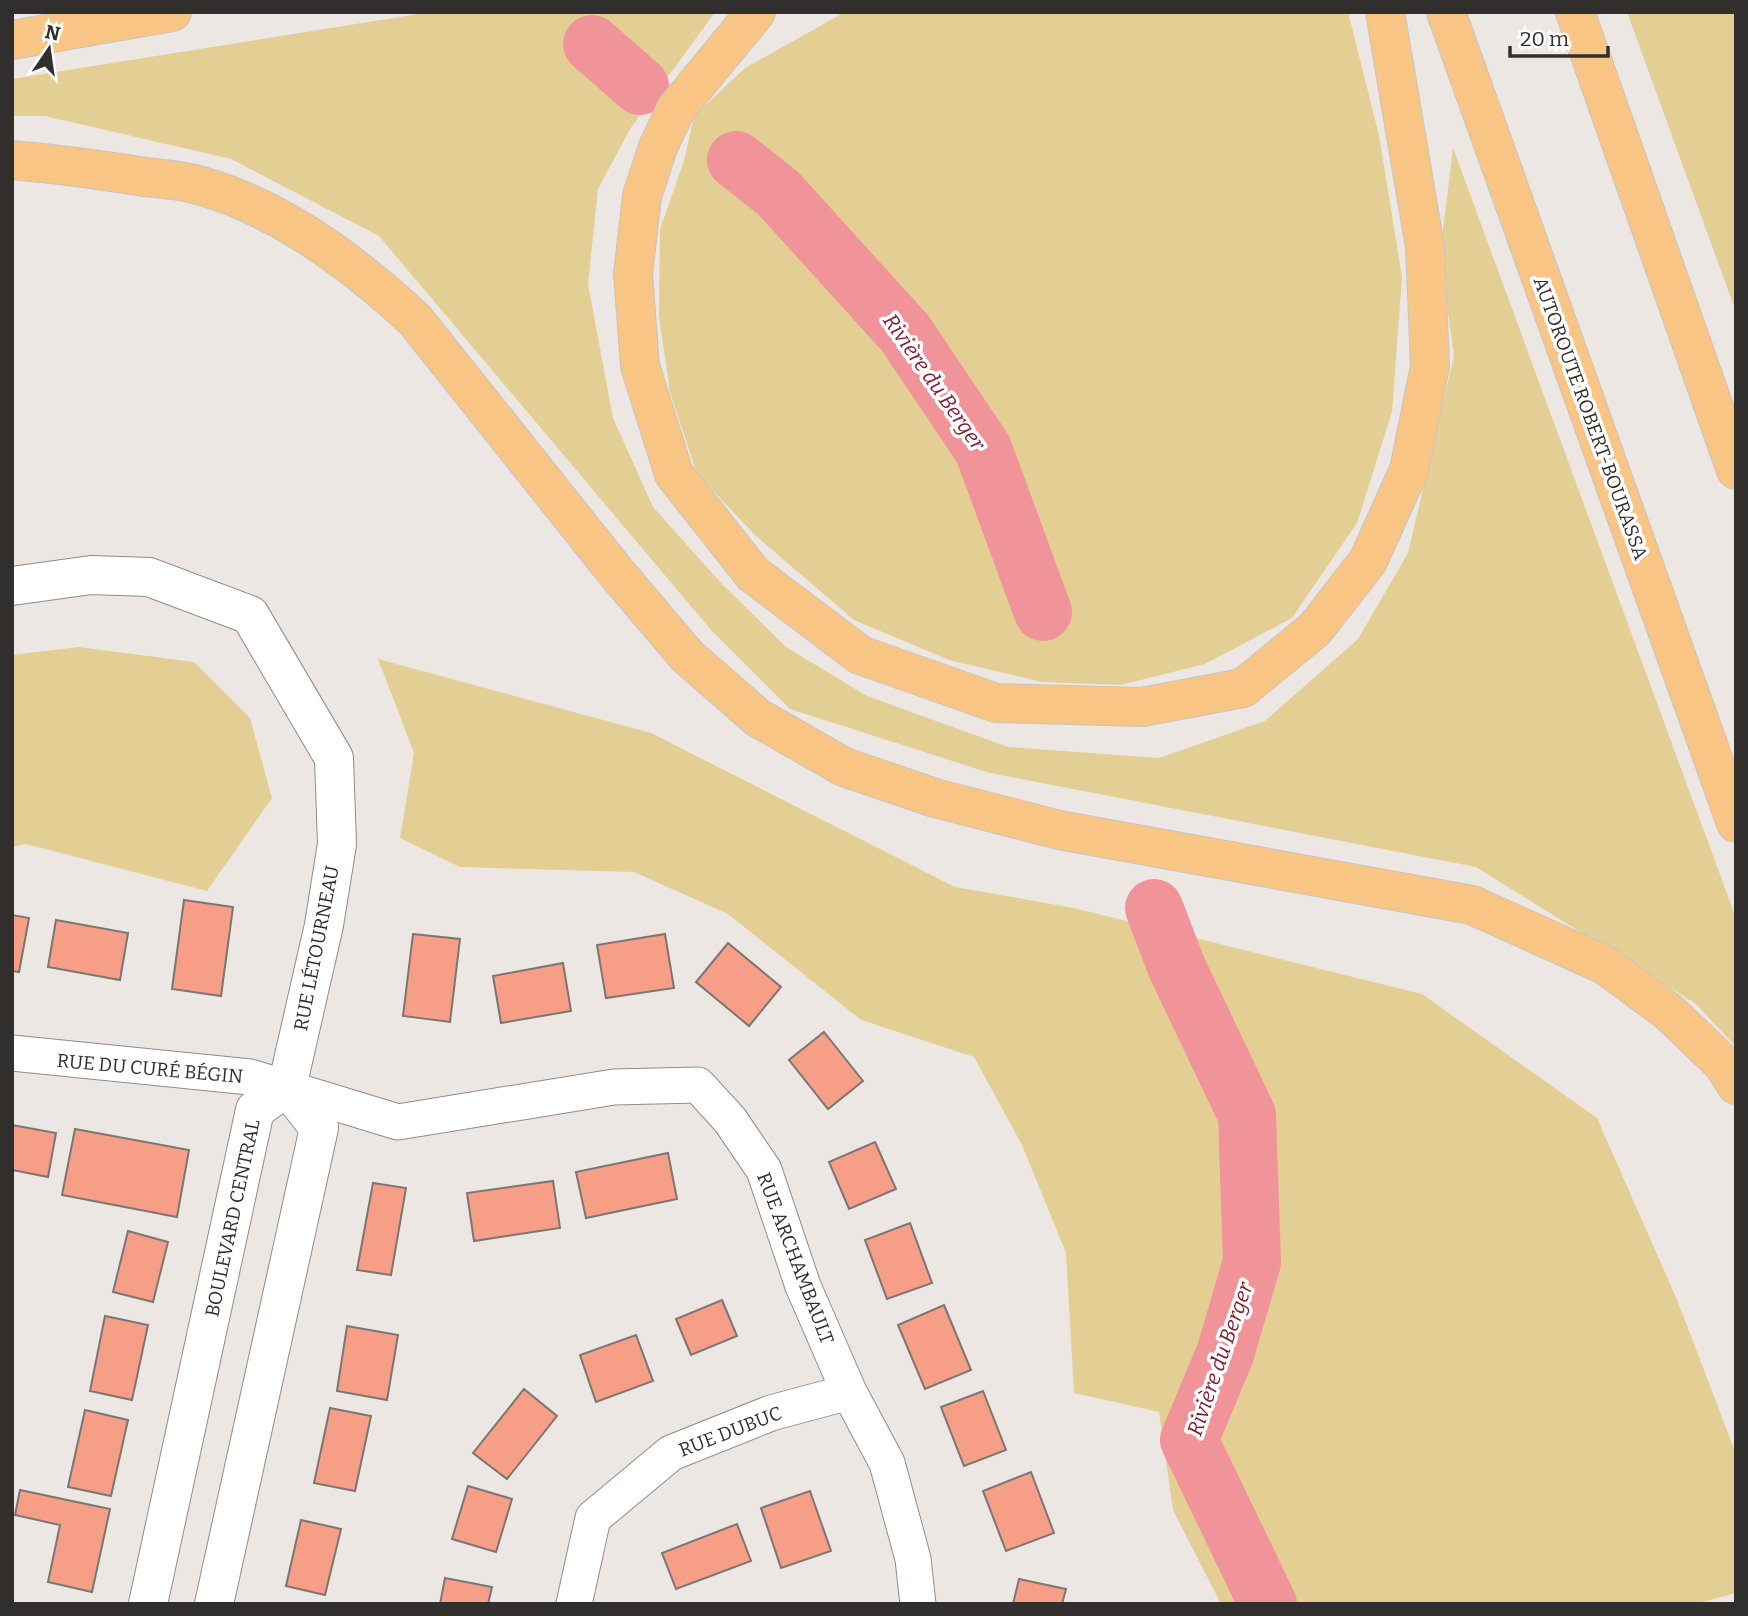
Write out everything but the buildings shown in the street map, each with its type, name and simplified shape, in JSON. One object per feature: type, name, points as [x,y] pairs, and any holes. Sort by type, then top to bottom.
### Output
[{"type":"highway","points":[[12,40],[172,12]]},
{"type":"highway","points":[[756,12],[676,109],[658,147],[642,196],[633,274],[640,366],[674,474],[753,574],[860,655],[996,703],[1142,707],[1243,688],[1315,629],[1368,561],[1409,470],[1430,366],[1425,260],[1386,19]]},
{"type":"highway","name":"AUTOROUTE ROBERT-BOURASSA","points":[[1446,12],[1736,823]]},
{"type":"highway","points":[[1575,12],[1736,470]]},
{"type":"highway","points":[[1614,123],[1736,388]]},
{"type":"highway","points":[[12,160],[66,164],[198,185],[270,215],[328,247],[378,285],[415,320],[615,571],[687,656],[758,718],[845,767],[936,798],[1059,830],[1472,905],[1605,965],[1670,1013],[1723,1065],[1736,1085]]},
{"type":"street","name":"RUE LÉTOURNEAU","points":[[12,586],[91,575],[149,577],[250,615],[334,758],[337,844],[324,925],[287,1087]]},
{"type":"street","name":"RUE DU CURÉ BÉGIN","points":[[12,1053],[250,1077],[287,1087]]},
{"type":"street","name":"RUE ARCHAMBAULT","points":[[287,1087],[398,1122],[614,1087],[698,1085],[730,1120],[764,1170],[803,1286],[849,1392],[887,1463],[913,1559],[919,1604]]},
{"type":"street","name":"BOULEVARD CENTRAL","points":[[148,1604],[255,1110],[287,1087]]},
{"type":"street","points":[[214,1604],[319,1128],[287,1087]]},
{"type":"street","name":"RUE DUBUC","points":[[574,1604],[593,1518],[671,1454],[771,1413],[849,1392]]},
{"type":"shaded area","points":[[431,12],[715,12],[630,129],[598,189],[588,284],[613,418],[653,507],[721,583],[786,647],[867,696],[1008,747],[1159,758],[1265,721],[1358,639],[1408,553],[1454,356],[1440,255],[1453,148],[1736,918],[1736,1047],[1696,1004],[1476,867],[990,773],[790,709],[711,630],[379,236],[231,159],[45,116],[12,116],[12,79]]},
{"type":"shaded area","points":[[845,12],[1348,12],[1379,135],[1402,277],[1392,412],[1357,523],[1292,618],[1205,664],[1121,685],[1042,682],[949,660],[854,620],[757,537],[697,474],[670,392],[659,317],[660,229],[684,161],[694,116],[745,68]]},
{"type":"shaded area","points":[[1627,12],[1736,12],[1736,312]]},
{"type":"shaded area","points":[[79,647],[194,662],[250,718],[272,798],[207,891],[26,844],[12,847],[12,655]]},
{"type":"shaded area","points":[[378,659],[651,733],[955,887],[1074,908],[1422,994],[1597,1118],[1678,1302],[1736,1454],[1736,1593],[1695,1604],[1221,1604],[1173,1510],[1159,1412],[1074,1393],[1066,1253],[1022,1145],[974,1057],[861,1020],[728,914],[634,872],[460,867],[400,838],[414,753]]},
{"type":"waterway","name":"Rivière du Berger","points":[[592,44],[640,86]]},
{"type":"waterway","name":"Rivière du Berger","points":[[736,160],[778,193],[905,333],[983,449],[1043,612]]},
{"type":"waterway","name":"Rivière du Berger","points":[[1154,908],[1177,968],[1247,1115],[1252,1262],[1225,1354],[1189,1440],[1268,1604]]}]
